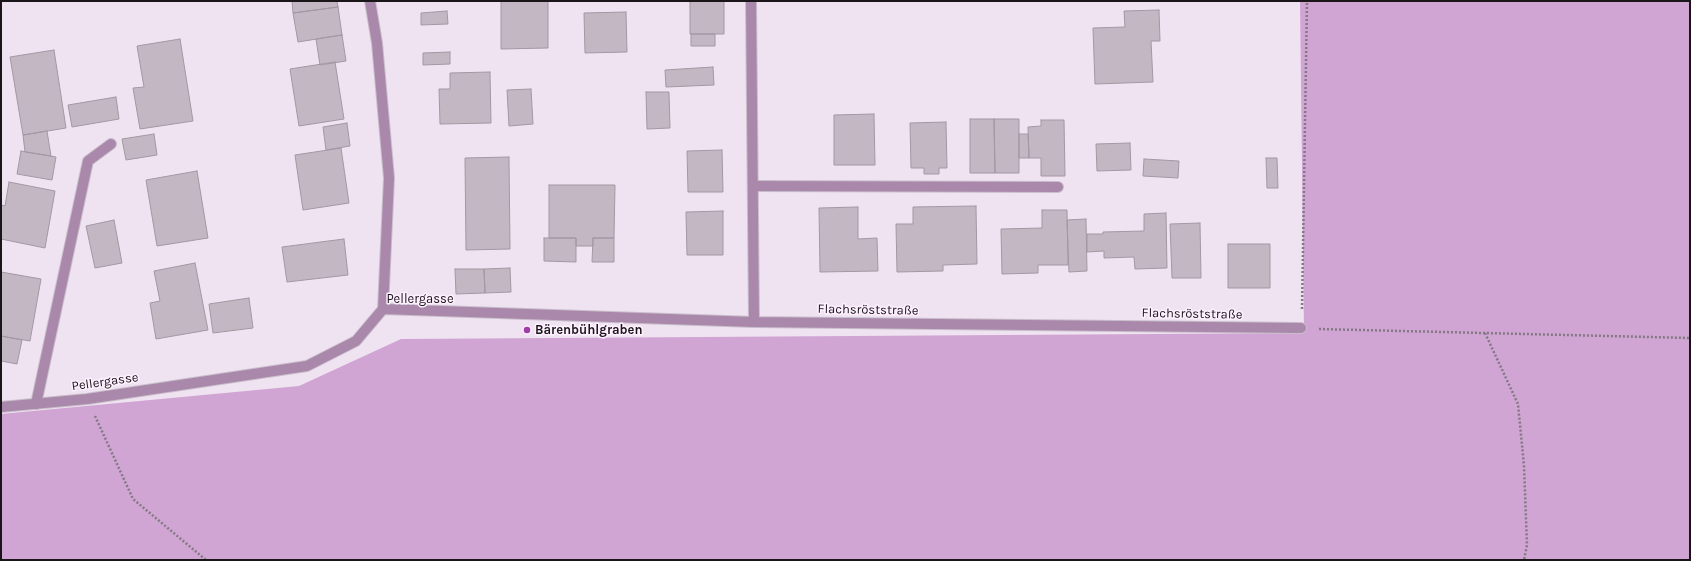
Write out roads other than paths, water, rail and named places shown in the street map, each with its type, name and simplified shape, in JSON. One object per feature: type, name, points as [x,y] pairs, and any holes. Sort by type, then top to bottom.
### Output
[{"type":"street","points":[[370,1],[377,43],[389,178],[383,309]]},
{"type":"street","points":[[751,1],[754,322]]},
{"type":"street","points":[[36,404],[88,161],[111,144]]},
{"type":"street","points":[[753,186],[1058,187]]},
{"type":"street","name":"Pellergasse","points":[[1,407],[87,399],[308,366],[356,341],[383,309],[754,322]]},
{"type":"street","name":"Flachsröststraße","points":[[754,322],[1301,328]]},
{"type":"place","name":"Bärenbühlgraben","points":[[527,330]]}]
